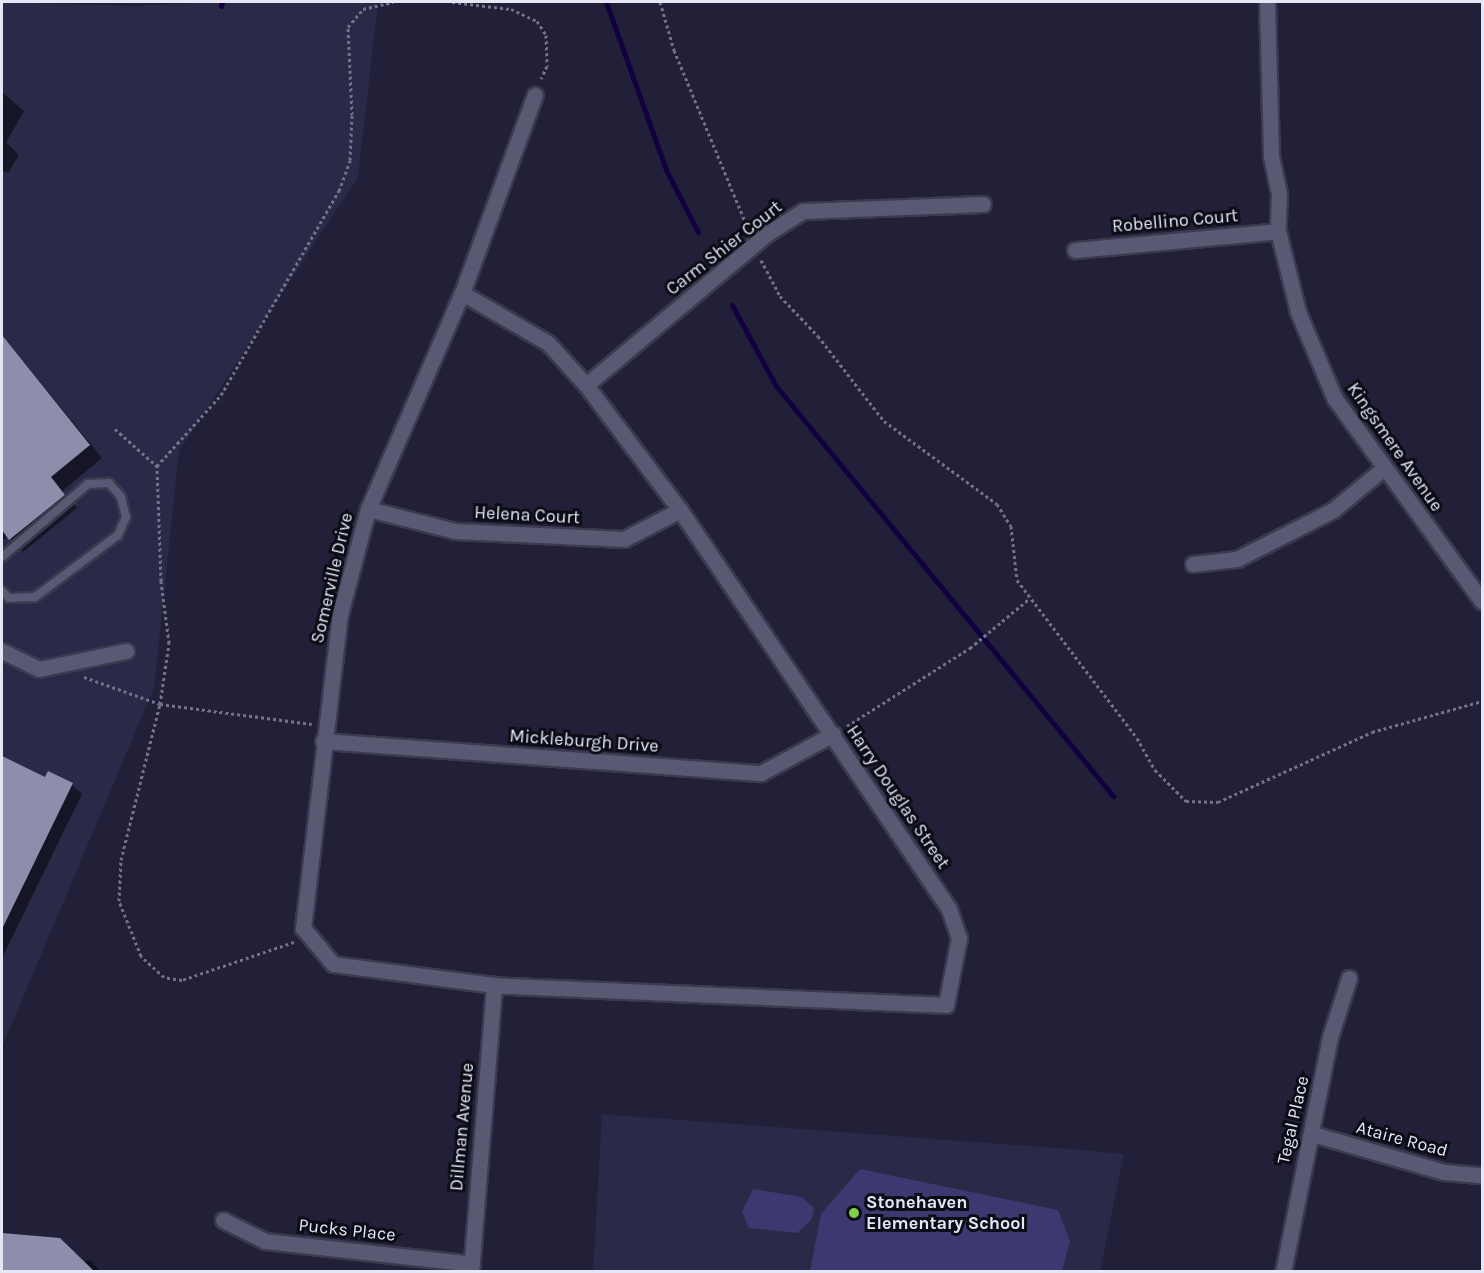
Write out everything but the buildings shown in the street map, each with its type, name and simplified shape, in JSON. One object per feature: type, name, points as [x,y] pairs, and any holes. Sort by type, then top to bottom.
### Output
[{"type":"street","name":"Kingsmere Avenue","points":[[1267,2],[1270,19],[1271,156],[1279,193],[1278,231],[1298,312],[1330,389],[1384,468],[1482,601]]},
{"type":"street","name":"Kingsmere Avenue","points":[[1270,19],[1277,2]]},
{"type":"street","name":"Somerville Drive","points":[[494,985],[333,964],[303,928],[323,741],[340,614],[368,509],[462,293],[535,95]]},
{"type":"street","name":"Carm Shier Court","points":[[586,385],[754,245],[802,211],[983,204]]},
{"type":"street","name":"Robellino Court","points":[[1075,250],[1278,231]]},
{"type":"street","name":"Harry Douglas Street","points":[[462,293],[548,343],[586,385],[680,510],[833,734],[949,909],[959,938],[946,1005],[494,985]]},
{"type":"street","points":[[1193,564],[1237,559],[1333,510],[1384,468]]},
{"type":"street","name":"Helena Court","points":[[368,509],[455,531],[624,539],[680,510]]},
{"type":"street","points":[[2,651],[39,669],[126,651]]},
{"type":"street","name":"Mickleburgh Drive","points":[[323,741],[761,773],[833,734]]},
{"type":"street","name":"Tegal Place","points":[[1283,1272],[1313,1134],[1330,1036],[1349,978]]},
{"type":"street","name":"Dillman Avenue","points":[[471,1268],[494,985]]},
{"type":"street","name":"Ataire Road","points":[[1313,1134],[1444,1172],[1482,1175]]},
{"type":"street","name":"Pucks Place","points":[[223,1220],[265,1241],[471,1268]]},
{"type":"lane","points":[[2,557],[88,484],[109,483],[121,497],[126,517],[118,535],[35,597],[9,598],[2,591]]},
{"type":"path","points":[[310,936],[182,980],[164,977],[141,956],[119,901],[121,860],[160,704],[169,643],[161,581],[157,466],[221,395],[339,191],[350,160],[352,115],[348,27],[363,9],[393,2]]},
{"type":"path","points":[[452,2],[511,9],[537,21],[546,35],[547,66],[535,95]]},
{"type":"path","points":[[660,2],[674,50],[754,245],[780,296],[818,336],[884,421],[997,504],[1011,526],[1017,580],[1137,738],[1155,770],[1186,801],[1201,805],[1218,802],[1279,778],[1333,748],[1372,732],[1482,701]]},
{"type":"path","points":[[115,429],[157,466]]},
{"type":"path","points":[[833,734],[970,648],[1030,598]]},
{"type":"path","points":[[58,665],[110,688],[160,704],[325,726]]},
{"type":"shaded area","points":[[2,2],[135,6],[212,2],[378,2],[358,177],[179,451],[154,688],[2,1047]]},
{"type":"shaded area","name":"Stonehaven Elementary School","points":[[602,1114],[1124,1154],[1100,1271],[593,1272]]},
{"type":"shaded area","points":[[860,1169],[1058,1210],[1070,1241],[1062,1271],[810,1271],[821,1214]]},
{"type":"shaded area","points":[[753,1189],[802,1197],[814,1208],[812,1219],[797,1233],[749,1228],[742,1212]]},
{"type":"waterway","points":[[221,6],[222,2]]},
{"type":"waterway","points":[[606,2],[666,170],[698,232]]},
{"type":"waterway","points":[[732,305],[776,386],[1113,796]]},
{"type":"place","name":"Stonehaven Elementary School","points":[[854,1213]]}]
